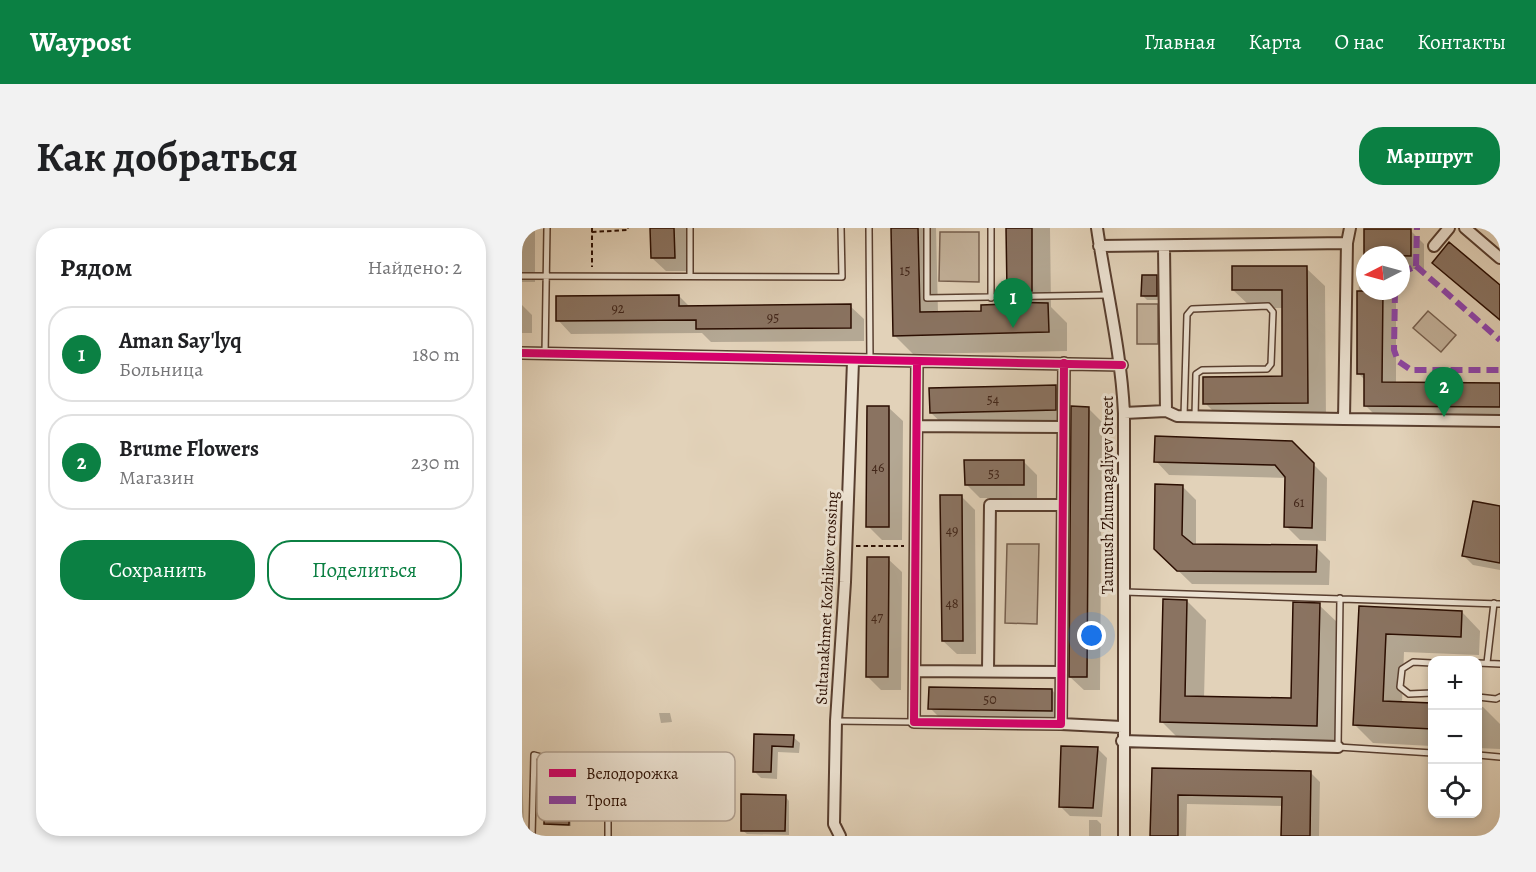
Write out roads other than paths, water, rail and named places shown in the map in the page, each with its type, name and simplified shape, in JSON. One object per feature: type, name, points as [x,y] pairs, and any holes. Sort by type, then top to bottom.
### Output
[{"type":"street","name":"Taumush Zhumagaliyev Street","points":[[1097,228],[1107,296],[1122,365],[1124,412],[1122,727],[1124,836]]},
{"type":"street","points":[[1344,419],[1347,243],[1350,228]]},
{"type":"street","points":[[1434,246],[1449,228]]},
{"type":"street","points":[[1465,228],[1500,258]]},
{"type":"street","points":[[1099,246],[1347,243]]},
{"type":"street","points":[[1164,247],[1166,411]]},
{"type":"street","points":[[522,353],[1122,365]]},
{"type":"street","name":"Sultanakhmet Kozhikov crossing","points":[[840,836],[834,824],[836,721],[853,361]]},
{"type":"street","points":[[917,362],[914,722],[1122,727]]},
{"type":"street","points":[[1060,724],[1064,363]]},
{"type":"street","points":[[1124,412],[1166,411],[1171,415],[1184,416],[1500,421]]},
{"type":"street","points":[[917,426],[1063,427]]},
{"type":"street","points":[[988,670],[990,506],[1062,505]]},
{"type":"street","points":[[915,670],[1062,672]]},
{"type":"street","points":[[1122,741],[1338,747]]},
{"type":"lane","points":[[545,354],[547,228]]},
{"type":"lane","points":[[690,228],[690,276]]},
{"type":"lane","points":[[522,276],[842,277],[841,228]]},
{"type":"lane","points":[[869,228],[870,360]]},
{"type":"lane","points":[[927,228],[927,298],[1107,296]]},
{"type":"lane","points":[[991,228],[991,298]]},
{"type":"lane","points":[[1184,416],[1187,315],[1192,309],[1268,306],[1273,312],[1271,364],[1267,369],[1202,370],[1196,374],[1195,416]]},
{"type":"lane","points":[[1123,592],[1497,604],[1487,663]]},
{"type":"lane","points":[[1340,598],[1338,747],[1428,753]]},
{"type":"lane","points":[[1428,663],[1413,662],[1402,669],[1400,687],[1409,694],[1428,693]]},
{"type":"lane","points":[[1482,663],[1500,664]]},
{"type":"lane","points":[[1482,697],[1500,697]]},
{"type":"lane","points":[[836,721],[914,722]]},
{"type":"lane","points":[[532,836],[534,754],[537,755]]},
{"type":"lane","points":[[1482,755],[1500,757]]},
{"type":"place","name":"Aman Say'lyq","points":[[1013,328]]},
{"type":"place","name":"Brume Flowers","points":[[1444,417]]}]
